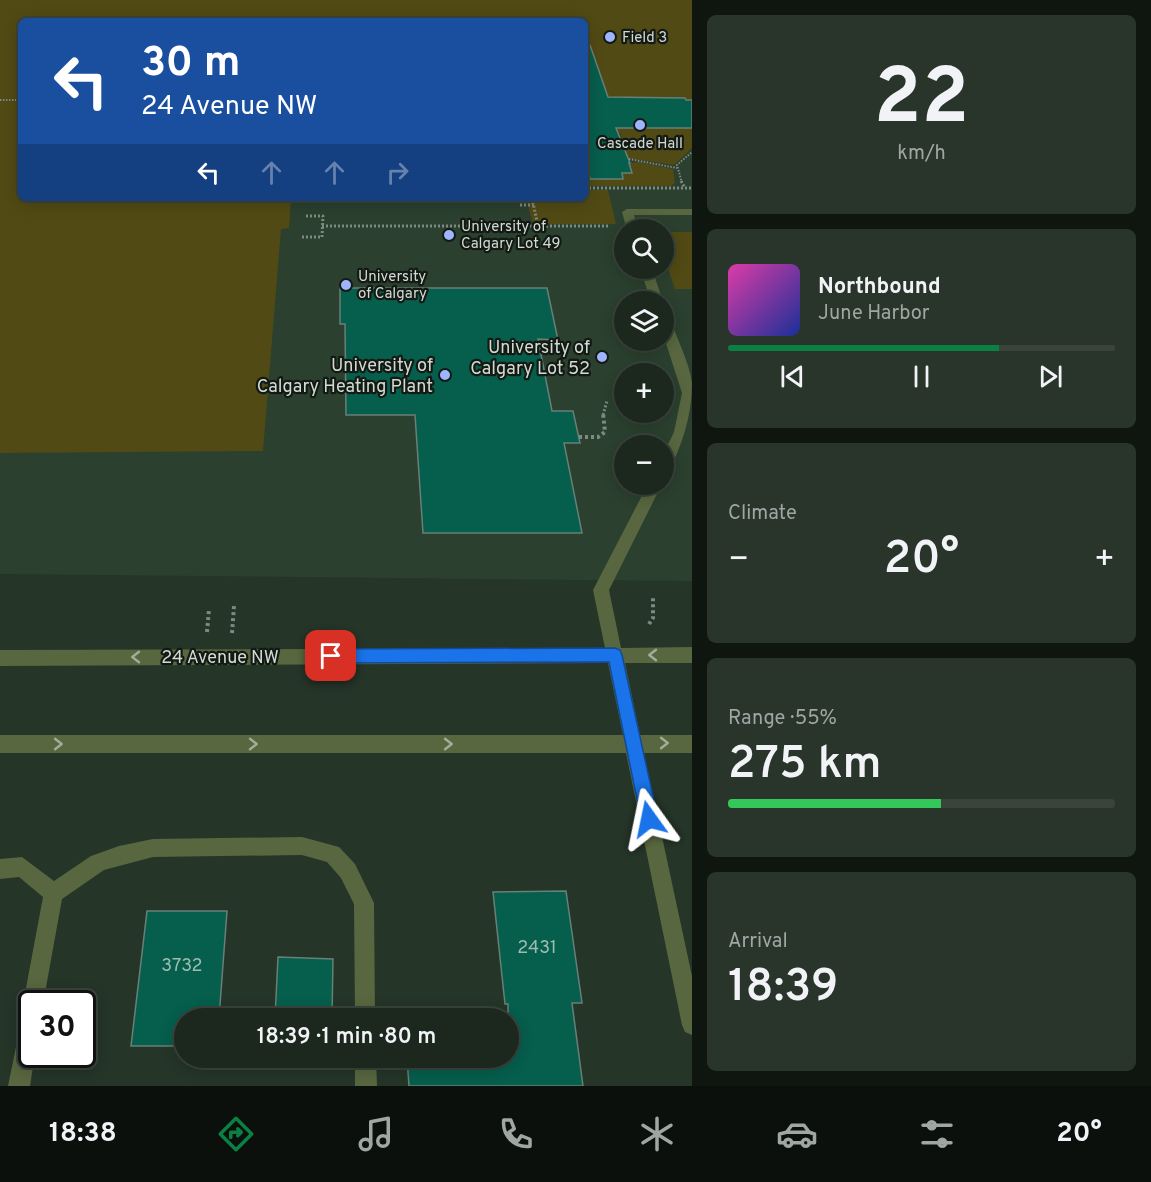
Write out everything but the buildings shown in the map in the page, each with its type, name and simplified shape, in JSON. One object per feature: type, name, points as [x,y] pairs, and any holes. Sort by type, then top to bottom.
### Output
[{"type":"street","points":[[629,219],[627,212],[692,212]]},
{"type":"street","points":[[674,349],[689,393],[681,432],[674,446]]},
{"type":"street","points":[[649,495],[601,590],[692,1025]]},
{"type":"street","name":"24 Avenue NW","points":[[0,658],[692,655]]},
{"type":"street","points":[[0,744],[692,744]]},
{"type":"street","points":[[36,990],[53,893],[84,870],[119,855],[153,848],[302,846],[332,854],[348,871],[364,903],[365,1008]]},
{"type":"street","points":[[0,869],[22,867],[53,893]]},
{"type":"street","points":[[19,1086],[22,1068]]},
{"type":"street","points":[[366,1068],[366,1086]]},
{"type":"path","points":[[0,100],[18,100]]},
{"type":"path","points":[[692,152],[677,165],[684,188],[692,197]]},
{"type":"path","points":[[629,159],[677,168]]},
{"type":"path","points":[[588,188],[692,188]]},
{"type":"path","points":[[533,201],[538,226]]},
{"type":"path","points":[[520,206],[534,205]]},
{"type":"path","points":[[302,237],[322,237],[322,216],[304,216]]},
{"type":"path","points":[[322,226],[614,226]]},
{"type":"path","points":[[579,437],[598,437],[605,432],[602,417],[607,401]]},
{"type":"path","points":[[649,624],[653,618],[653,597]]},
{"type":"path","points":[[232,634],[234,606]]},
{"type":"shaded area","name":"University of Calgary","points":[[0,0],[692,0],[692,581],[0,574]]},
{"type":"shaded area","points":[[0,0],[692,0],[692,100],[665,97],[647,102],[645,97],[615,97],[606,102],[588,77],[588,18],[18,18],[18,201],[291,201],[289,228],[281,229],[263,451],[0,453]]},
{"type":"shaded area","points":[[614,124],[624,124],[626,128],[657,128],[675,124],[677,128],[692,128],[692,148],[674,165],[620,157],[618,151],[626,151],[620,133],[612,132]]},
{"type":"shaded area","points":[[639,162],[673,169],[675,183],[671,186],[588,186],[588,173],[591,179],[623,179],[622,173],[632,173],[629,163]]},
{"type":"shaded area","points":[[588,190],[608,190],[614,224],[533,224],[527,202],[588,201]]},
{"type":"shaded area","points":[[674,232],[692,232],[692,289],[675,289],[672,279],[674,279]]},
{"type":"place","name":"Field 3","points":[[610,37]]},
{"type":"place","name":"Cascade Hall","points":[[640,125]]},
{"type":"place","name":"University of Calgary Lot 49","points":[[449,235]]},
{"type":"place","name":"University of Calgary","points":[[346,285]]},
{"type":"place","name":"University of Calgary Lot 52","points":[[602,357]]},
{"type":"place","name":"University of Calgary Heating Plant","points":[[445,375]]},
{"type":"route","points":[[331,656],[615,655],[649,819]]}]
